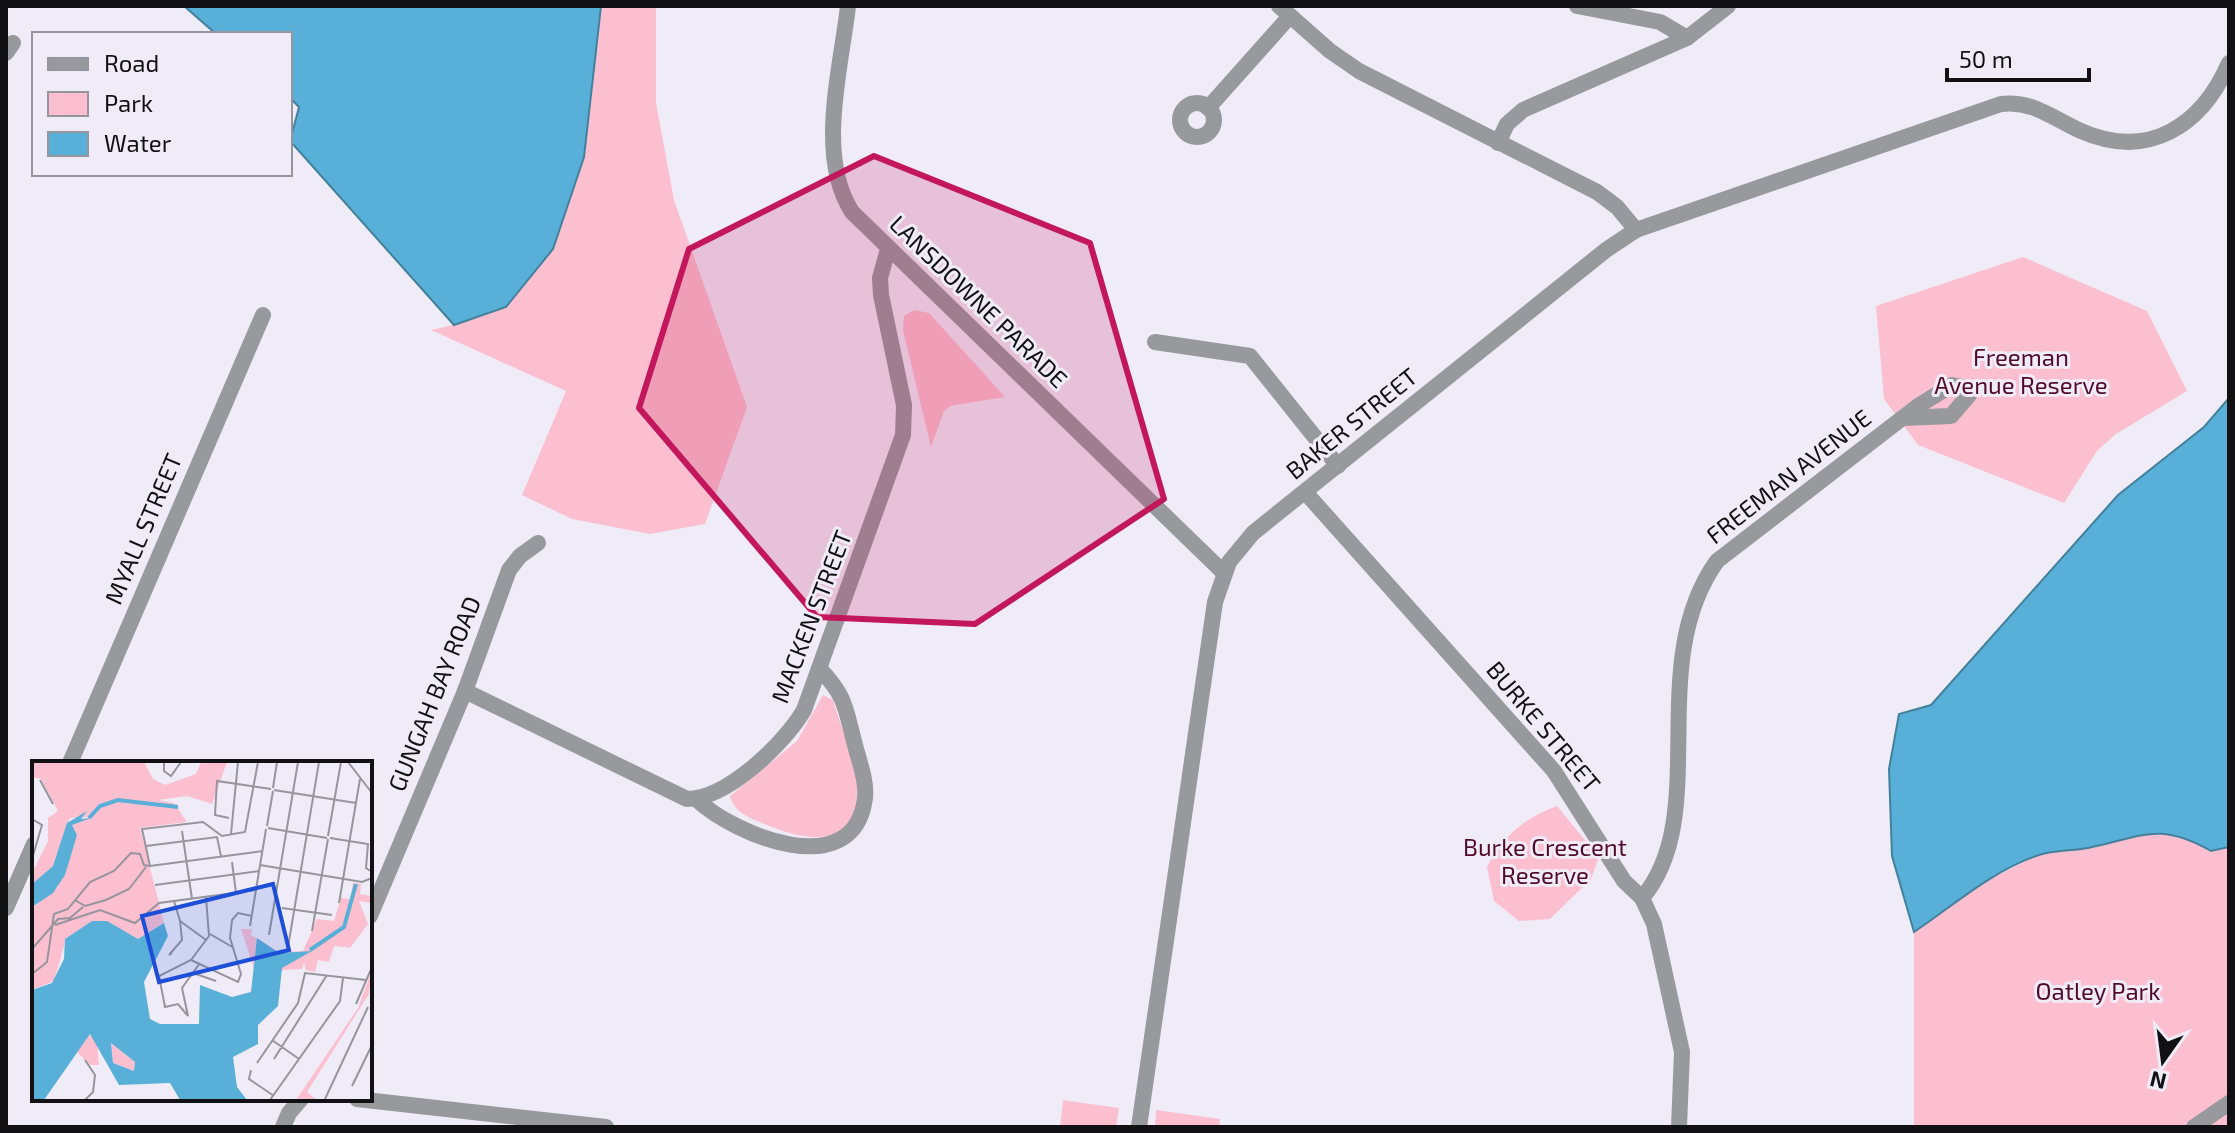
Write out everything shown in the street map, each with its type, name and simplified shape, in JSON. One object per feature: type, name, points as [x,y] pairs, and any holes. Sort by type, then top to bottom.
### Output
[{"type":"street","name":"LANSDOWNE PARADE","points":[[848,6],[832,142],[834,169],[842,197],[852,212],[888,249],[1223,572]]},
{"type":"street","points":[[1577,6],[1660,22],[1687,38]]},
{"type":"street","points":[[1498,143],[1507,124],[1523,110],[1687,38],[1728,6]]},
{"type":"street","points":[[1208,108],[1284,11],[1330,51],[1359,71],[1597,192],[1617,207],[1636,230]]},
{"type":"street","name":"BAKER STREET","points":[[1139,1127],[1212,618],[1223,572],[1242,544],[1606,250],[1636,230],[2001,104],[2027,104],[2102,139],[2142,141],[2177,128],[2194,116],[2208,101],[2229,63]]},
{"type":"street","name":"MACKEN STREET","points":[[696,799],[723,786],[778,747],[804,710],[903,435],[904,405],[881,295],[880,278],[888,249]]},
{"type":"street","name":"MYALL STREET","points":[[71,761],[263,315]]},
{"type":"street","points":[[1155,342],[1250,356],[1338,466]]},
{"type":"street","name":"FREEMAN AVENUE","points":[[1642,898],[1659,878],[1670,841],[1682,647],[1700,585],[1717,561],[1903,418]]},
{"type":"street","name":"BURKE STREET","points":[[1305,492],[1561,780],[1624,881],[1642,898],[1654,924],[1682,1052],[1679,1127]]},
{"type":"street","name":"GUNGAH BAY ROAD","points":[[372,911],[465,691],[509,570],[520,556],[538,543]]},
{"type":"street","points":[[465,691],[675,796],[696,799],[723,819],[797,848],[834,843],[848,835],[859,820],[865,789],[841,692],[820,669]]},
{"type":"street","points":[[6,908],[32,849]]},
{"type":"street","points":[[283,1127],[299,1101]]},
{"type":"street","points":[[372,1101],[606,1127]]},
{"type":"street","points":[[2194,1127],[2229,1103]]},
{"type":"highlighted area","points":[[874,156],[1090,243],[1164,499],[975,624],[817,617],[639,408],[689,249]]},
{"type":"green space","points":[[184,6],[656,6],[656,103],[674,200],[747,407],[705,524],[650,534],[572,519],[522,495],[566,391],[431,330],[453,325],[292,143],[299,107],[292,100],[292,32],[214,32]]},
{"type":"green space","name":"Freeman Avenue Reserve","points":[[2023,257],[2147,311],[2187,391],[2116,434],[2097,451],[2064,503],[1918,445],[1884,399],[1876,306]]},
{"type":"green space","points":[[914,310],[929,313],[1005,397],[950,406],[944,411],[931,447],[903,330],[904,316]]},
{"type":"green space","points":[[823,695],[833,700],[856,774],[857,796],[846,825],[826,836],[813,837],[786,832],[741,812],[730,796],[797,741]]},
{"type":"green space","name":"Burke Crescent Reserve","points":[[1557,806],[1599,857],[1591,879],[1550,919],[1519,921],[1494,901],[1487,867],[1500,846],[1516,829]]},
{"type":"green space","name":"Oatley Park","points":[[2136,834],[2182,835],[2211,851],[2229,847],[2229,1127],[1914,1127],[1914,932],[1990,879],[2040,854],[2088,848]]},
{"type":"green space","points":[[1063,1100],[1119,1108],[1116,1127],[1060,1127]]},
{"type":"green space","points":[[1156,1110],[1220,1119],[1219,1127],[1155,1127]]},
{"type":"water","points":[[184,6],[601,6],[584,157],[553,249],[506,307],[454,325],[292,143],[299,107],[292,100],[292,32],[214,32]]},
{"type":"water","points":[[2229,398],[2229,847],[2211,851],[2177,836],[2150,834],[2088,848],[2045,853],[1990,879],[1914,932],[1892,856],[1889,769],[1899,714],[1931,705],[2118,495],[2204,427]]}]
